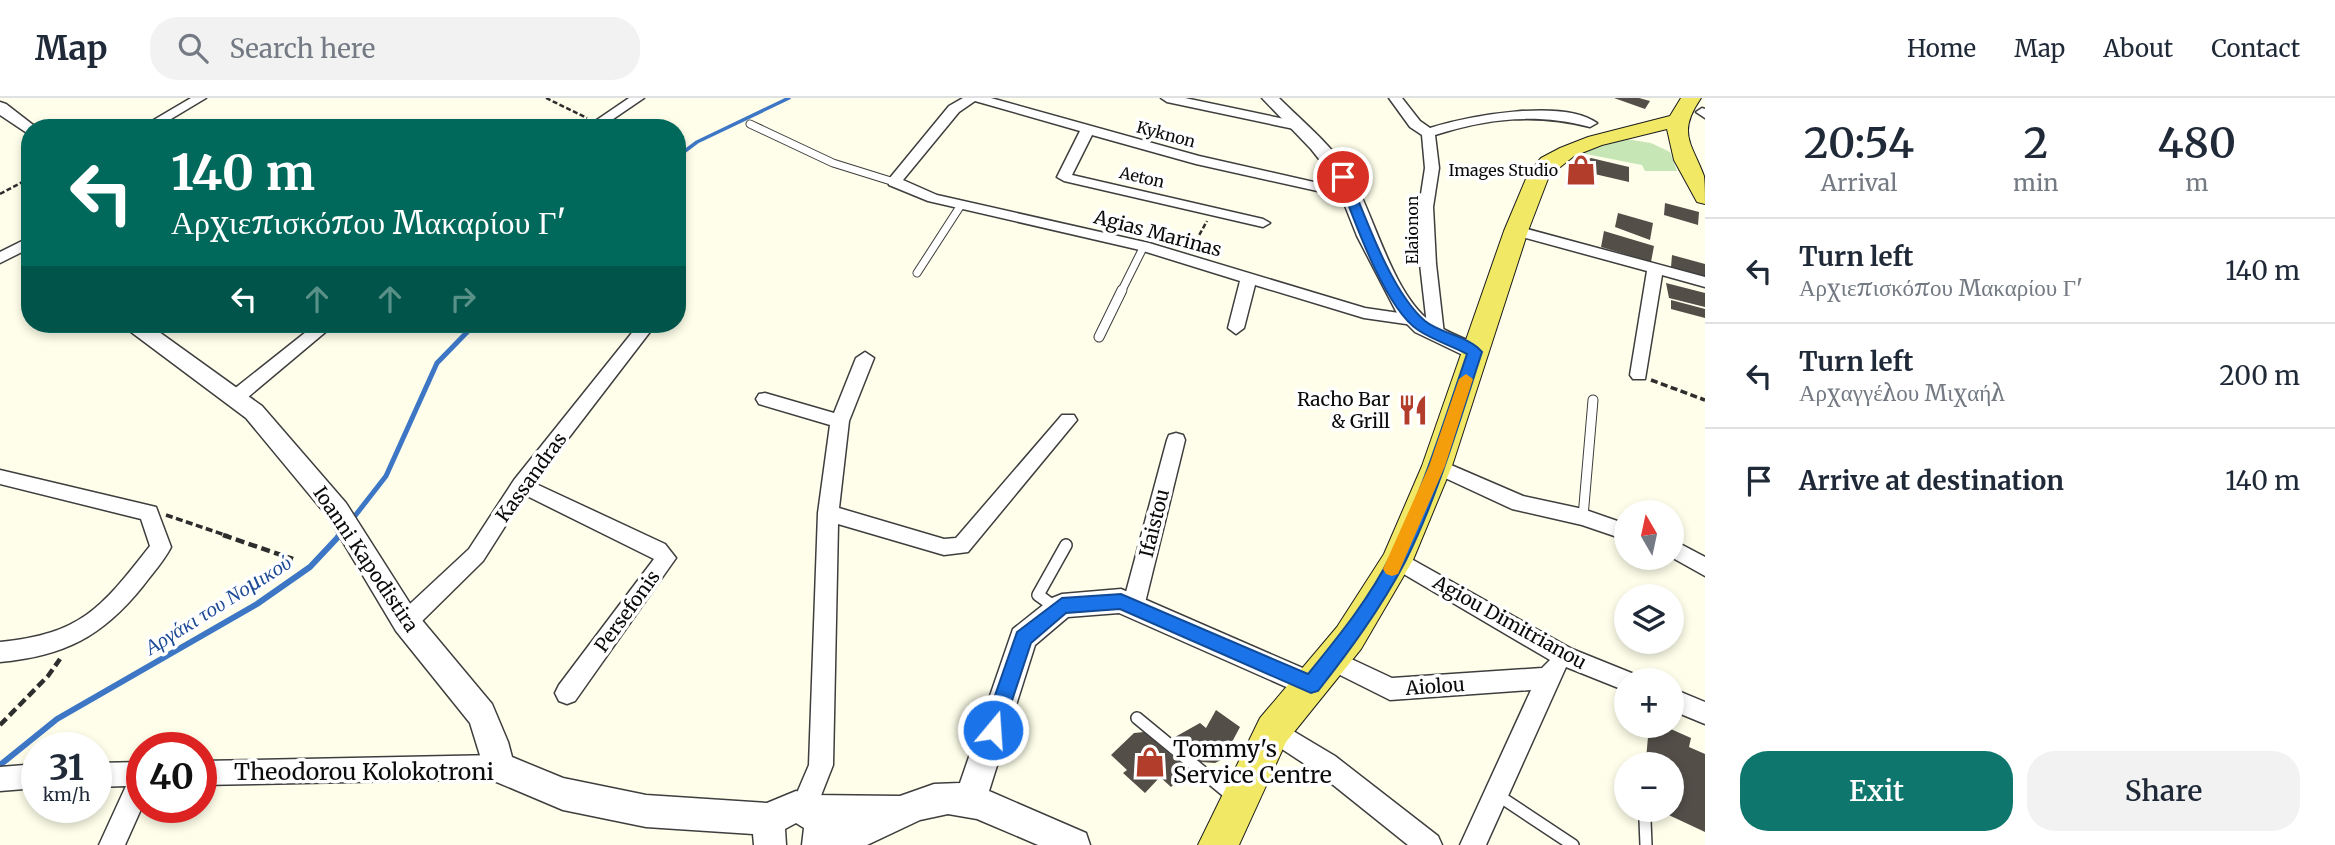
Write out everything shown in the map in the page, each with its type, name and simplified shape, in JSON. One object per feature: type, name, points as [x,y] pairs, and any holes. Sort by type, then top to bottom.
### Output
[{"type":"main road","points":[[1689,140],[1681,110],[1701,108],[1696,129],[1682,155],[1705,197]]},
{"type":"main road","points":[[1218,845],[1273,730],[1349,638],[1397,560],[1437,466],[1516,230],[1539,174],[1549,163],[1567,152],[1618,135],[1689,140]]},
{"type":"street","points":[[175,98],[195,101]]},
{"type":"street","points":[[605,119],[638,98]]},
{"type":"street","name":"Kyknon","points":[[894,182],[954,109],[975,98],[1196,160],[1349,194]]},
{"type":"street","points":[[1167,98],[1294,125]]},
{"type":"street","points":[[1270,98],[1343,177],[1373,248],[1405,310],[1413,320],[1475,352]]},
{"type":"street","points":[[1395,98],[1415,124],[1428,133],[1475,120],[1544,114],[1574,117],[1590,124]]},
{"type":"street","points":[[162,119],[195,101]]},
{"type":"street","points":[[0,107],[21,123]]},
{"type":"street","name":"Aeton","points":[[1087,131],[1064,177],[1263,223]]},
{"type":"street","name":"Elaionon","points":[[1428,133],[1432,169],[1426,207],[1428,264],[1436,334]]},
{"type":"street","name":"Agias Marinas","points":[[894,182],[933,198],[1144,246],[1364,313],[1413,320]]},
{"type":"street","points":[[1516,230],[1705,282]]},
{"type":"street","points":[[0,258],[21,247]]},
{"type":"street","points":[[1639,376],[1655,268]]},
{"type":"street","points":[[1236,328],[1249,278]]},
{"type":"street","name":"Ioanni Kapodistira","points":[[146,333],[254,412],[337,510],[406,622],[481,715],[493,742],[498,767]]},
{"type":"street","points":[[235,398],[316,333]]},
{"type":"street","name":"Kassandras","points":[[406,622],[477,555],[522,485],[641,333]]},
{"type":"street","points":[[807,809],[821,765],[828,513],[840,421],[865,358]]},
{"type":"street","points":[[765,399],[840,421]]},
{"type":"street","points":[[828,513],[944,548],[961,545],[1068,420]]},
{"type":"street","name":"Ifaistou","points":[[1133,607],[1176,440]]},
{"type":"street","points":[[1437,466],[1520,503],[1583,517],[1614,528]]},
{"type":"street","points":[[0,477],[149,513],[161,547],[120,600],[77,636],[31,651],[0,652]]},
{"type":"street","name":"Persefonis","points":[[522,485],[658,550],[666,558],[567,693]]},
{"type":"street","points":[[1684,555],[1705,567]]},
{"type":"street","name":"Agiou Dimitrianou","points":[[1397,560],[1564,656],[1614,676]]},
{"type":"street","points":[[970,800],[1023,638],[1062,606],[1121,601],[1311,685]]},
{"type":"street","points":[[1473,845],[1548,678],[1564,656]]},
{"type":"street","name":"Aiolou","points":[[1330,659],[1363,678],[1390,689],[1548,678]]},
{"type":"street","points":[[1684,704],[1705,713]]},
{"type":"street","points":[[1273,730],[1326,764],[1429,845]]},
{"type":"street","name":"Theodorou Kolokotroni","points":[[217,773],[498,767],[563,794],[771,832]]},
{"type":"street","points":[[827,845],[905,811],[945,798],[970,800],[1074,845]]},
{"type":"street","points":[[771,832],[786,808],[905,811]]},
{"type":"street","points":[[807,809],[821,826],[818,845]]},
{"type":"street","points":[[112,845],[126,813]]},
{"type":"lane","points":[[750,124],[833,163],[894,182]]},
{"type":"lane","points":[[917,273],[961,205]]},
{"type":"lane","points":[[1099,338],[1144,246]]},
{"type":"lane","points":[[1583,517],[1593,400]]},
{"type":"lane","points":[[1058,609],[1038,595],[1066,545]]},
{"type":"lane","points":[[1138,718],[1238,802]]},
{"type":"lane","points":[[1496,794],[1573,845]]},
{"type":"lane","points":[[1645,822],[1646,845]]},
{"type":"path","points":[[546,98],[584,119]]},
{"type":"path","points":[[0,194],[21,183]]},
{"type":"path","points":[[1186,259],[1213,211]]},
{"type":"path","points":[[1639,376],[1705,400]]},
{"type":"path","points":[[149,513],[176,517],[293,559]]},
{"type":"path","points":[[0,725],[48,676],[77,636]]},
{"type":"green space","points":[[1625,139],[1651,143],[1670,152],[1677,171],[1645,171],[1642,165],[1581,153]]},
{"type":"building","points":[[1614,98],[1639,98],[1650,101],[1645,109]]},
{"type":"building","points":[[1591,158],[1629,167],[1629,182],[1573,169]]},
{"type":"building","points":[[1665,203],[1699,212],[1698,225],[1664,215]]},
{"type":"building","points":[[1618,213],[1653,223],[1650,240],[1615,227]]},
{"type":"building","points":[[1604,231],[1654,246],[1651,262],[1601,247]]},
{"type":"building","points":[[1672,255],[1705,264],[1705,277],[1671,267]]},
{"type":"building","points":[[1666,283],[1705,293],[1705,307],[1669,298]]},
{"type":"building","points":[[1671,300],[1705,309],[1705,318],[1671,309]]},
{"type":"building","points":[[1216,710],[1240,727],[1223,759],[1215,763],[1201,762],[1189,754],[1175,737],[1200,723],[1206,728]]},
{"type":"building","name":"Tommy's Service Centre","points":[[1144,732],[1189,770],[1171,787],[1160,777],[1145,793],[1123,773],[1127,770],[1111,755],[1134,733]]},
{"type":"building","points":[[1684,735],[1691,738],[1689,747],[1705,754],[1705,832],[1684,822],[1684,752],[1647,752],[1648,738],[1684,738]]},
{"type":"waterway","name":"Αργάκι του Νομικού","points":[[686,150],[697,142],[789,98]]},
{"type":"waterway","name":"Αργάκι του Νομικού","points":[[351,521],[386,476],[437,363],[466,333]]},
{"type":"waterway","name":"Αργάκι του Νομικού","points":[[338,536],[343,531]]},
{"type":"waterway","name":"Αργάκι του Νομικού","points":[[0,765],[57,719],[257,604],[310,567],[340,535]]},
{"type":"slow traffic","points":[[1392,569],[1437,466],[1466,379]]},
{"type":"place","name":"Images Studio","points":[[1581,170]]},
{"type":"place","name":"Racho Bar & Grill","points":[[1413,410]]},
{"type":"place","name":"Tommy's Service Centre","points":[[1150,762]]},
{"type":"route","points":[[993,730],[1023,638],[1062,606],[1121,601],[1311,685],[1349,638],[1397,560],[1437,466],[1475,352],[1423,327],[1405,310],[1367,236],[1343,177]]}]
